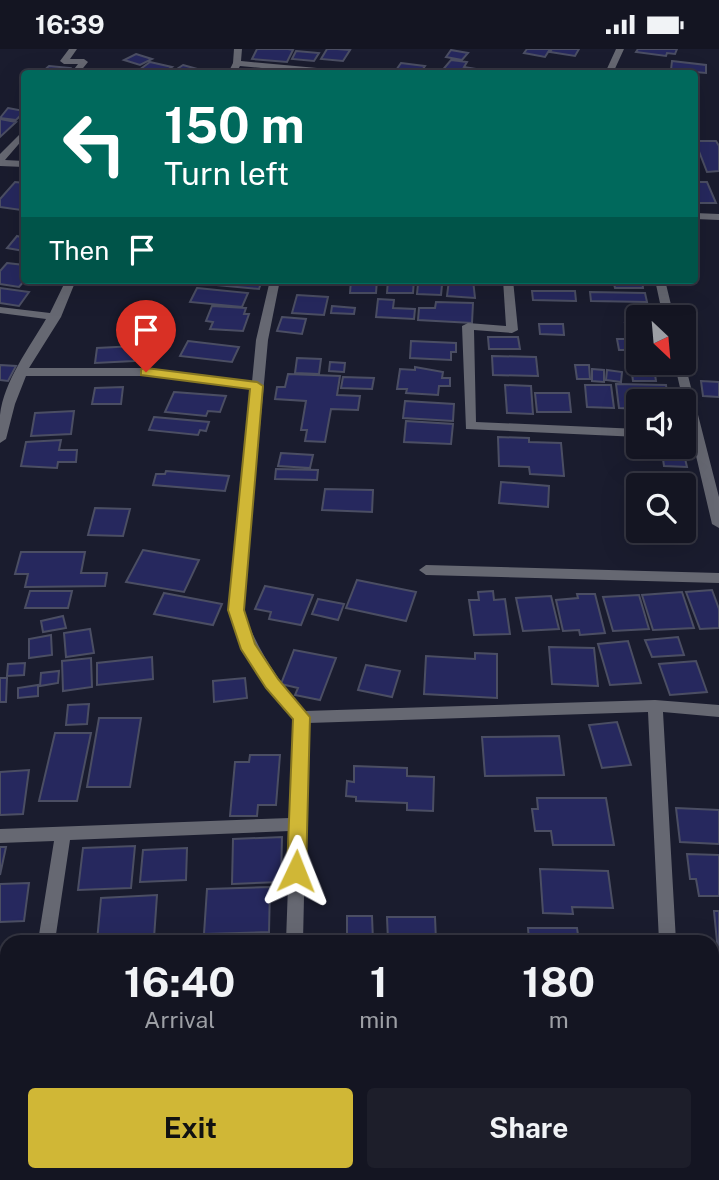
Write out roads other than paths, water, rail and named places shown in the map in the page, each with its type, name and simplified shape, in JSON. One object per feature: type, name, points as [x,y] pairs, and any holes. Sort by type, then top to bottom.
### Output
[{"type":"street","points":[[73,49],[64,61],[84,62],[77,70]]},
{"type":"street","points":[[234,70],[238,49]]},
{"type":"street","points":[[610,70],[620,49]]},
{"type":"street","points":[[237,63],[308,70]]},
{"type":"street","points":[[0,161],[21,136]]},
{"type":"street","points":[[0,161],[21,164]]},
{"type":"street","points":[[698,216],[719,217]]},
{"type":"street","points":[[0,439],[3,410],[55,317],[69,284]]},
{"type":"street","points":[[274,284],[262,340],[236,610],[247,645],[272,684],[301,717],[295,935]]},
{"type":"street","points":[[508,284],[512,330],[468,326],[470,426],[626,432]]},
{"type":"street","points":[[661,284],[665,305]]},
{"type":"street","points":[[0,310],[55,317]]},
{"type":"street","points":[[22,372],[146,372],[257,386]]},
{"type":"street","points":[[696,454],[719,524]]},
{"type":"street","points":[[426,570],[719,578]]},
{"type":"street","points":[[301,717],[655,706],[719,711]]},
{"type":"street","points":[[655,706],[667,935]]},
{"type":"street","points":[[0,836],[298,824]]},
{"type":"street","points":[[48,935],[63,833]]}]
